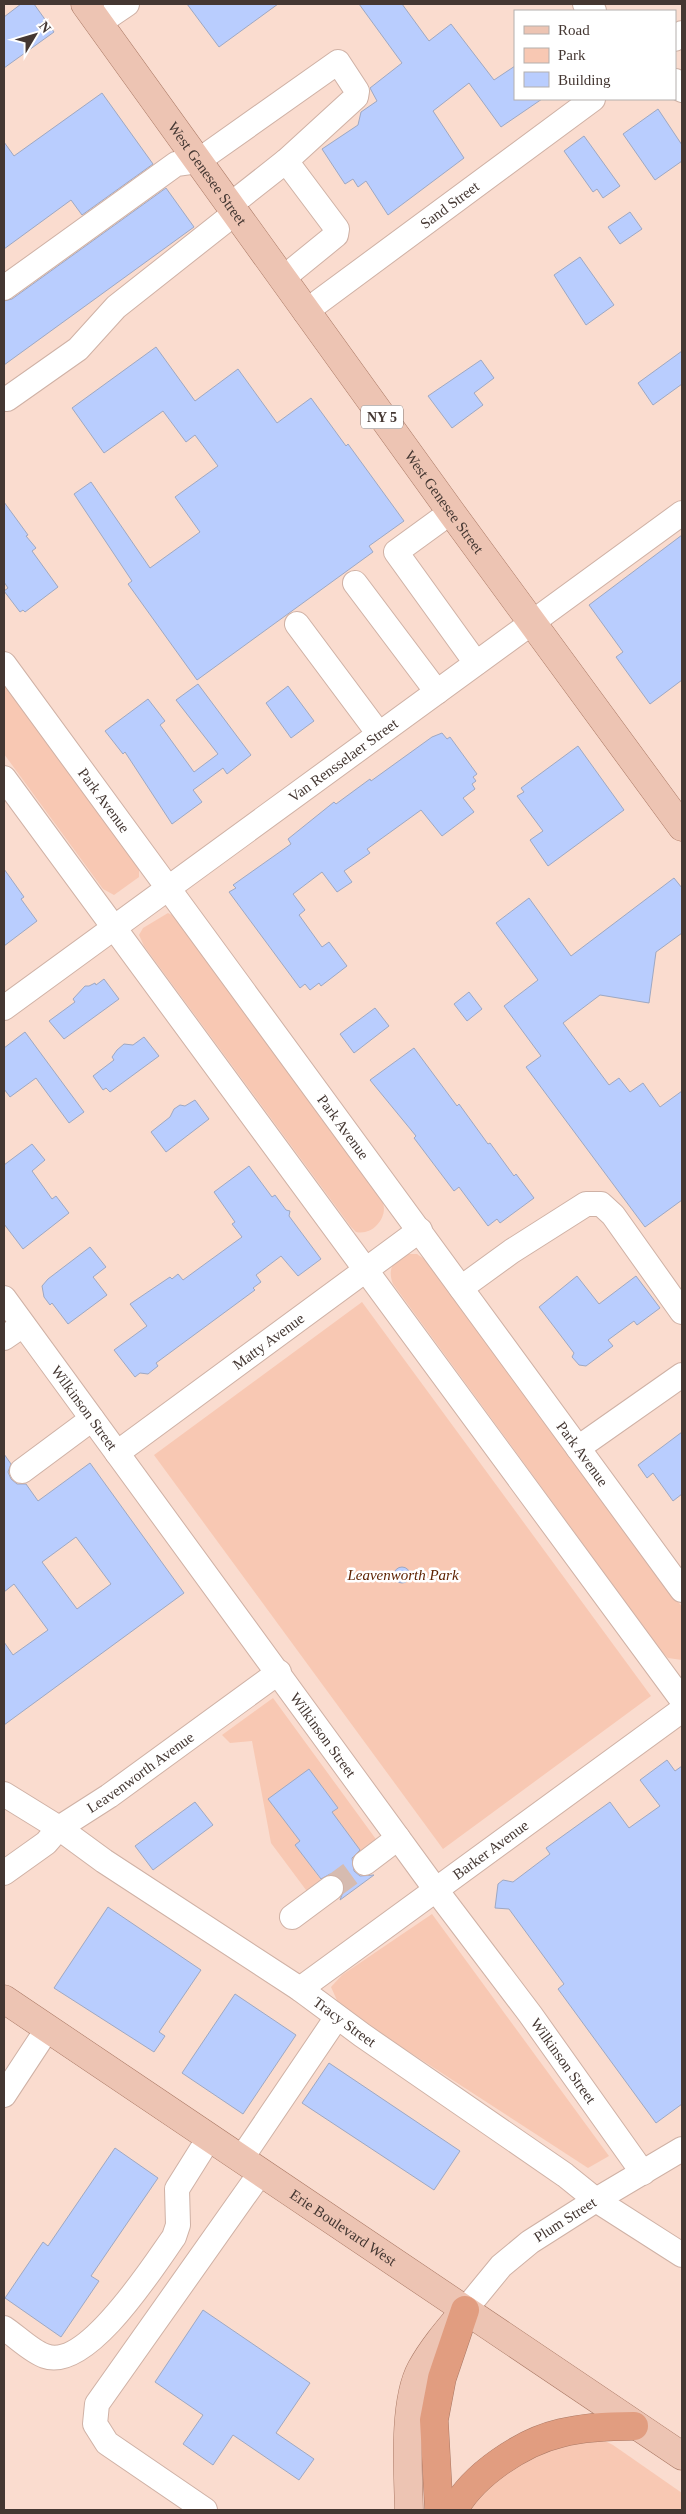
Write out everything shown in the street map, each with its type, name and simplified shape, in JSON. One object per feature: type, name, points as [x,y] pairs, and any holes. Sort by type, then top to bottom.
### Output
[{"type":"highway","points":[[439,2510],[434,2420],[442,2378],[465,2310]]},
{"type":"highway","points":[[454,2510],[460,2498],[485,2473],[517,2451],[559,2433],[597,2426],[634,2426]]},
{"type":"main road","name":"West Genesee Street","points":[[92,14],[305,312],[682,827]]},
{"type":"main road","name":"Erie Boulevard West","points":[[4,1999],[634,2426],[682,2456]]},
{"type":"main road","points":[[409,2510],[410,2400],[420,2370],[442,2336],[465,2310]]},
{"type":"street","points":[[92,14],[127,4]]},
{"type":"street","points":[[4,288],[176,164],[198,161],[338,62],[357,91],[356,97],[232,210],[116,306],[78,348],[8,399]]},
{"type":"street","name":"Sand Street","points":[[305,312],[592,100]]},
{"type":"street","points":[[282,279],[338,232],[286,160]]},
{"type":"street","points":[[451,512],[396,552],[476,663]]},
{"type":"street","name":"Van Rensselaer Street","points":[[4,1008],[682,513]]},
{"type":"street","points":[[355,583],[437,692]]},
{"type":"street","points":[[297,624],[379,734]]},
{"type":"street","name":"Park Avenue","points":[[4,664],[682,1590]]},
{"type":"street","points":[[4,778],[682,1700]]},
{"type":"street","points":[[461,1288],[512,1251],[586,1204],[601,1204],[613,1215],[682,1312]]},
{"type":"street","name":"Matty Avenue","points":[[116,1453],[420,1230]]},
{"type":"street","name":"Wilkinson Street","points":[[4,1298],[436,1890],[530,2014],[643,2173]]},
{"type":"street","points":[[4,1338],[23,1324]]},
{"type":"street","points":[[578,1448],[682,1374]]},
{"type":"street","points":[[22,1472],[92,1419]]},
{"type":"street","name":"Leavenworth Avenue","points":[[4,1873],[46,1843],[59,1828],[109,1796],[278,1672]]},
{"type":"street","name":"Barker Avenue","points":[[300,1989],[682,1710]]},
{"type":"street","name":"Tracy Street","points":[[4,1794],[59,1828],[144,1888],[300,1989],[337,2017],[565,2175],[596,2200],[682,2255]]},
{"type":"street","points":[[365,1863],[398,1838]]},
{"type":"street","points":[[292,1917],[331,1888]]},
{"type":"street","points":[[205,2510],[107,2443],[94,2424],[97,2404],[251,2166],[337,2017]]},
{"type":"street","points":[[4,2095],[48,2028]]},
{"type":"street","points":[[4,2328],[46,2357],[68,2355],[100,2332],[134,2296],[174,2237],[178,2226],[177,2189],[209,2138]]},
{"type":"street","name":"Plum Street","points":[[465,2310],[501,2266],[530,2242],[682,2149]]},
{"type":"green space","points":[[4,683],[139,867],[139,877],[114,895],[103,889],[4,754]]},
{"type":"green space","points":[[168,913],[176,917],[383,1203],[384,1209],[381,1220],[373,1229],[362,1233],[356,1232],[351,1227],[144,946],[139,935],[143,928]]},
{"type":"green space","points":[[408,1254],[417,1254],[431,1264],[682,1607],[682,1660],[668,1658],[662,1652],[393,1284],[391,1269],[393,1265],[398,1259]]},
{"type":"green space","name":"Leavenworth Park","points":[[362,1302],[651,1696],[443,1849],[154,1455]]},
{"type":"green space","points":[[273,1698],[378,1842],[362,1854],[335,1817],[328,1815],[337,1808],[269,1799],[297,1837],[303,1839],[296,1845],[323,1883],[309,1894],[271,1843],[252,1741],[230,1743],[222,1735]]},
{"type":"green space","points":[[432,1914],[609,2156],[588,2168],[340,2007],[331,1987],[342,1975]]},
{"type":"green space","points":[[564,2441],[605,2441],[613,2445],[682,2493],[682,2509],[463,2510],[504,2469]]},
{"type":"building","points":[[21,4],[34,4],[54,32],[4,68],[4,17]]},
{"type":"building","points":[[187,4],[278,4],[219,47]]},
{"type":"building","points":[[359,4],[402,4],[429,41],[451,24],[494,80],[514,67],[514,100],[541,100],[501,127],[469,83],[433,111],[464,158],[388,215],[366,181],[358,187],[353,179],[345,184],[322,149],[358,125],[361,112],[377,101],[370,88],[402,63]]},
{"type":"building","points":[[102,93],[153,164],[82,215],[71,200],[4,249],[4,142],[14,156]]},
{"type":"building","points":[[658,109],[682,145],[682,161],[655,180],[623,134]]},
{"type":"building","points":[[584,136],[620,186],[603,198],[597,189],[593,192],[564,151]]},
{"type":"building","points":[[166,188],[194,227],[4,365],[4,301],[12,299]]},
{"type":"building","points":[[630,212],[642,229],[620,244],[608,227]]},
{"type":"building","points":[[580,257],[614,305],[586,325],[554,275]]},
{"type":"building","points":[[156,347],[195,401],[238,369],[277,423],[311,398],[346,446],[348,444],[404,521],[369,546],[373,552],[197,680],[128,584],[132,581],[74,494],[91,482],[150,568],[200,532],[175,497],[218,466],[195,435],[186,442],[163,411],[104,453],[72,408]]},
{"type":"building","points":[[682,351],[682,384],[653,405],[638,383]]},
{"type":"building","points":[[481,360],[494,378],[474,393],[483,405],[452,428],[428,396]]},
{"type":"building","points":[[4,502],[36,548],[32,551],[58,587],[25,612],[23,610],[20,612],[4,591],[8,588],[4,582]]},
{"type":"building","points":[[682,535],[682,680],[650,704],[616,657],[623,652],[589,605]]},
{"type":"building","points":[[198,684],[251,755],[227,774],[223,768],[193,790],[202,802],[172,824],[125,752],[123,754],[105,731],[148,699],[165,721],[160,725],[194,772],[218,754],[176,700]]},
{"type":"building","points":[[288,686],[314,721],[291,738],[266,703]]},
{"type":"building","points":[[442,733],[447,739],[450,737],[477,774],[473,777],[476,781],[472,784],[475,789],[463,798],[474,812],[442,836],[421,810],[367,849],[370,853],[344,871],[352,882],[337,892],[322,872],[293,894],[305,910],[299,915],[322,947],[329,942],[347,966],[321,986],[319,983],[310,990],[305,984],[300,988],[229,892],[236,888],[233,885],[291,844],[288,839],[334,802],[336,804],[432,737]]},
{"type":"building","points":[[578,746],[624,810],[548,866],[530,840],[543,831],[517,796],[524,792],[521,788]]},
{"type":"building","points":[[4,869],[24,897],[21,899],[37,921],[4,946]]},
{"type":"building","points":[[674,878],[682,888],[682,933],[656,952],[649,1003],[600,995],[563,1023],[609,1085],[619,1078],[630,1092],[643,1083],[660,1107],[682,1091],[682,1200],[645,1227],[526,1067],[541,1056],[504,1006],[538,980],[496,923],[529,898],[571,956]]},
{"type":"building","points":[[104,979],[119,999],[64,1039],[49,1021],[75,1002],[73,999],[85,986],[95,983],[96,985]]},
{"type":"building","points":[[469,992],[482,1009],[467,1021],[454,1004]]},
{"type":"building","points":[[375,1008],[389,1026],[354,1053],[340,1034]]},
{"type":"building","points":[[25,1032],[84,1112],[69,1123],[36,1078],[10,1097],[4,1089],[4,1048]]},
{"type":"building","points":[[144,1037],[159,1056],[110,1092],[106,1088],[103,1090],[93,1076],[114,1060],[112,1057],[124,1044],[133,1045]]},
{"type":"building","points":[[414,1048],[457,1106],[459,1104],[488,1144],[490,1143],[514,1176],[516,1174],[534,1198],[500,1223],[497,1219],[488,1226],[459,1187],[454,1191],[414,1138],[416,1136],[370,1080]]},
{"type":"building","points":[[195,1100],[209,1119],[166,1152],[151,1132],[170,1117],[174,1109],[180,1105],[185,1106]]},
{"type":"building","points":[[32,1144],[45,1160],[32,1171],[52,1199],[56,1196],[69,1213],[23,1249],[4,1224],[4,1165]]},
{"type":"building","points":[[249,1166],[272,1197],[275,1195],[286,1210],[290,1211],[289,1216],[321,1259],[298,1276],[281,1256],[256,1275],[261,1282],[253,1288],[255,1290],[156,1363],[158,1366],[148,1374],[140,1373],[135,1377],[114,1350],[147,1326],[130,1304],[170,1277],[172,1279],[178,1274],[183,1280],[242,1237],[232,1224],[235,1222],[214,1192]]},
{"type":"building","points":[[90,1247],[106,1267],[93,1277],[107,1295],[68,1324],[52,1303],[50,1305],[44,1297],[42,1286],[48,1279]]},
{"type":"building","points":[[577,1276],[599,1304],[636,1276],[660,1308],[637,1325],[634,1321],[608,1340],[613,1346],[586,1366],[579,1365],[572,1357],[574,1353],[539,1307]]},
{"type":"building","points":[[682,1432],[682,1494],[673,1501],[653,1473],[647,1478],[638,1465]]},
{"type":"building","points":[[4,1454],[11,1464],[8,1472],[11,1479],[17,1484],[26,1484],[38,1501],[90,1463],[184,1593],[4,1725],[4,1642],[13,1655],[48,1630],[14,1584],[4,1592]],"holes":[[[76,1537],[111,1584],[77,1609],[42,1562]]]},
{"type":"building","points":[[402,1567],[410,1575],[402,1583],[394,1575]]},
{"type":"building","points":[[667,1760],[675,1771],[682,1766],[682,2104],[656,2123],[558,1989],[564,1984],[509,1909],[495,1908],[498,1884],[503,1880],[513,1882],[550,1854],[546,1848],[610,1802],[629,1828],[660,1806],[640,1780]]},
{"type":"building","points":[[309,1769],[338,1808],[332,1812],[360,1850],[352,1858],[354,1871],[360,1876],[374,1875],[340,1900],[345,1887],[342,1880],[330,1874],[321,1879],[295,1845],[300,1841],[268,1799]]},
{"type":"building","points":[[195,1802],[213,1825],[153,1870],[135,1846]]},
{"type":"building","points":[[108,1907],[201,1970],[159,2032],[165,2036],[154,2052],[54,1988]]},
{"type":"building","points":[[235,1994],[296,2035],[243,2114],[182,2073]]},
{"type":"building","points":[[329,2063],[460,2151],[434,2190],[302,2103]]},
{"type":"building","points":[[115,2148],[158,2178],[91,2276],[99,2281],[61,2337],[5,2298],[43,2242],[48,2246]]},
{"type":"building","points":[[203,2310],[310,2383],[276,2433],[314,2459],[299,2480],[233,2435],[213,2465],[183,2444],[203,2415],[155,2382]]},
{"type":"tunnel","points":[[331,1888],[365,1863]]}]
